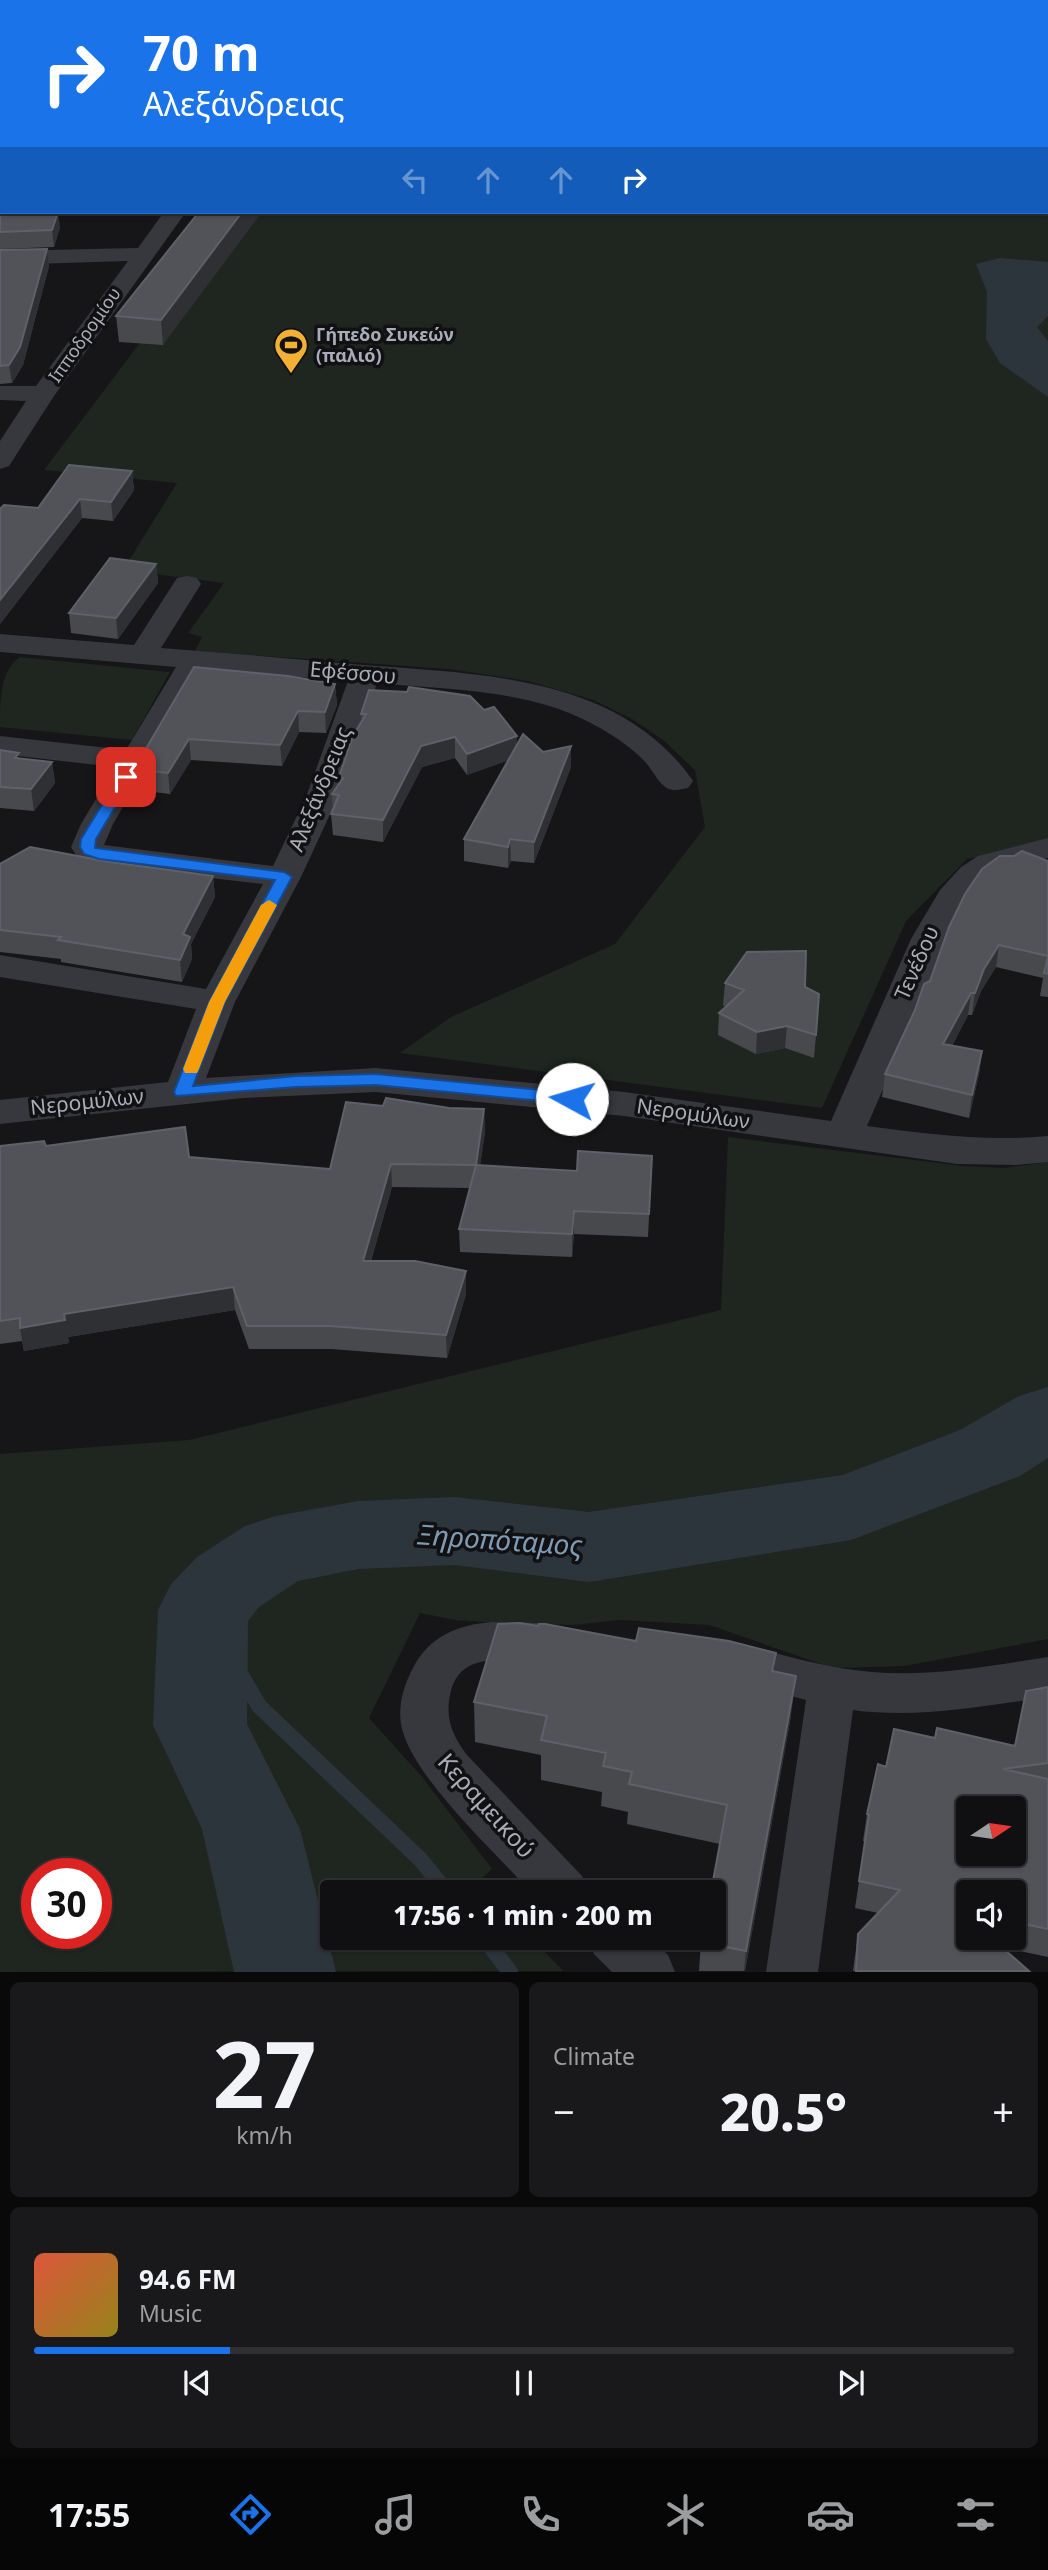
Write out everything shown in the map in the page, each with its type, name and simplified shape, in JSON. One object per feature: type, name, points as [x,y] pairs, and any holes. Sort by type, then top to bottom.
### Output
[{"type":"street","name":"Ιπποδρομίου","points":[[0,461],[43,394],[173,214]]},
{"type":"street","points":[[0,258],[143,254]]},
{"type":"street","points":[[0,393],[43,394]]},
{"type":"street","points":[[142,655],[187,584]]},
{"type":"street","name":"Εφέσσου","points":[[0,643],[497,686],[569,703],[621,728],[654,754],[677,782]]},
{"type":"street","points":[[195,660],[89,839],[87,847],[99,855],[284,877]]},
{"type":"street","name":"Αλεξάνδρειας","points":[[182,1092],[217,1002],[284,877],[322,797],[365,674]]},
{"type":"street","points":[[0,745],[135,760]]},
{"type":"street","name":"Τενέδου","points":[[844,1135],[941,910],[972,874],[984,866],[1001,857],[1048,848]]},
{"type":"street","points":[[0,967],[217,1002]]},
{"type":"street","name":"Νερομύλων","points":[[0,1112],[296,1082],[396,1081],[624,1104],[979,1153],[1048,1149]]},
{"type":"street","name":"Κεραμεικού","points":[[553,1880],[500,1825],[436,1750],[426,1729],[425,1704],[427,1689],[436,1665],[462,1646],[512,1641],[582,1643]]},
{"type":"street","points":[[714,1657],[832,1687],[870,1692],[928,1693],[1048,1677]]},
{"type":"street","points":[[792,1972],[832,1687]]},
{"type":"street","points":[[626,1950],[649,1972]]},
{"type":"shaded area","points":[[219,214],[1048,214],[1048,841],[967,859],[906,921],[822,1108],[400,1053],[451,1017],[615,944],[705,827],[695,770],[663,740],[632,719],[593,700],[528,681],[449,669],[195,651],[202,637],[188,633],[224,583],[123,570],[177,483],[44,470],[139,344]]},
{"type":"shaded area","points":[[1000,258],[1048,262],[1048,316],[1037,327],[1048,341],[1048,397],[1000,363],[986,339],[987,292],[976,264]]},
{"type":"shaded area","points":[[19,658],[170,672],[132,740],[0,727],[5,679],[8,670]]},
{"type":"shaded area","points":[[728,1137],[963,1166],[1004,1168],[1048,1162],[1048,1639],[904,1666],[833,1668],[709,1625],[619,1620],[573,1625],[499,1623],[455,1620],[420,1613],[369,1718],[423,1778],[492,1869],[480,1880],[320,1880],[320,1950],[543,1950],[563,1971],[0,1972],[0,1454],[189,1440],[721,1310]]},
{"type":"building","points":[[0,214],[57,214],[52,230],[0,232]]},
{"type":"building","points":[[197,214],[240,214],[161,320],[116,316]]},
{"type":"building","points":[[47,249],[20,347],[9,365],[0,366],[0,250]]},
{"type":"building","points":[[69,465],[132,471],[111,502],[80,499],[0,600],[0,509],[4,505],[38,508]]},
{"type":"building","points":[[110,558],[156,564],[116,618],[69,613]]},
{"type":"building","points":[[194,667],[288,676],[335,684],[325,712],[298,711],[280,745],[189,739],[168,773],[134,769]]},
{"type":"building","points":[[409,687],[470,696],[484,710],[494,707],[517,736],[467,754],[455,737],[421,746],[383,820],[331,814],[339,795],[332,794],[343,778],[339,777],[353,736],[366,714],[361,714],[369,690],[407,692]]},
{"type":"building","points":[[523,734],[543,752],[571,746],[534,842],[510,839],[508,847],[464,839]]},
{"type":"building","points":[[0,750],[19,753],[15,758],[52,762],[31,789],[0,787]]},
{"type":"building","points":[[30,847],[110,862],[213,876],[183,934],[190,937],[180,960],[58,940],[61,937],[0,930],[0,864]]},
{"type":"building","points":[[1022,851],[1048,861],[1048,956],[999,945],[984,969],[975,993],[971,993],[943,1044],[982,1051],[972,1095],[885,1074],[924,984],[930,981],[949,927],[965,894],[982,869],[1000,856],[1014,856]]},
{"type":"building","points":[[806,951],[805,987],[819,994],[816,1035],[787,1026],[757,1032],[719,1013],[744,990],[725,983],[747,952]]},
{"type":"building","points":[[1048,957],[1048,974],[1044,973]]},
{"type":"building","points":[[386,1098],[449,1108],[484,1109],[476,1165],[391,1164],[363,1261],[415,1261],[466,1271],[446,1335],[330,1326],[247,1326],[233,1287],[64,1314],[65,1320],[20,1328],[20,1318],[0,1321],[0,1146],[44,1141],[46,1146],[185,1127],[189,1157],[330,1169],[346,1102],[383,1106]]},
{"type":"building","points":[[578,1151],[652,1156],[649,1214],[574,1211],[572,1234],[459,1229],[476,1165],[577,1171]]},
{"type":"building","points":[[498,1624],[545,1624],[636,1641],[639,1628],[729,1641],[776,1653],[772,1671],[796,1676],[746,1951],[726,1947],[726,1880],[713,1880],[727,1805],[629,1784],[632,1772],[603,1766],[606,1753],[541,1740],[547,1716],[474,1702]]},
{"type":"building","points":[[1048,1687],[1048,1763],[1003,1769],[1048,1779],[1048,1929],[1026,1925],[1026,1880],[956,1880],[956,1950],[1005,1950],[1029,1971],[856,1971],[858,1934],[900,1890],[859,1881],[869,1815],[867,1814],[878,1764],[886,1767],[894,1729],[935,1738],[937,1728],[1015,1746],[1026,1691]]},
{"type":"waterway","name":"Ξηροπόταμος","points":[[285,1972],[251,1829],[200,1725],[203,1610],[228,1582],[276,1551],[358,1535],[455,1531],[589,1547],[851,1507],[990,1453],[1048,1418]]},
{"type":"waterway","points":[[203,1610],[259,1706],[420,1859],[437,1880]]},
{"type":"waterway","points":[[493,1950],[510,1972]]},
{"type":"slow traffic","points":[[191,1069],[217,1002],[269,905]]},
{"type":"place","name":"Γήπεδο Συκεών (παλιό)","points":[[291,375]]},
{"type":"route","points":[[126,777],[89,839],[87,847],[90,851],[99,855],[284,877],[217,1002],[182,1092],[296,1082],[376,1080],[572,1099]]}]
